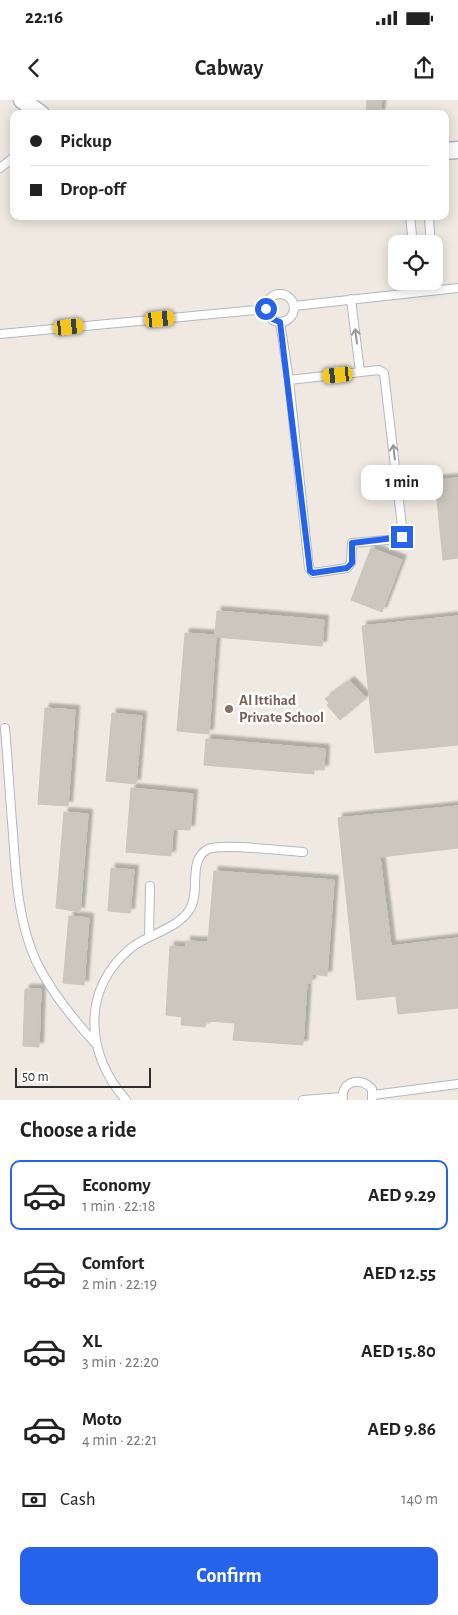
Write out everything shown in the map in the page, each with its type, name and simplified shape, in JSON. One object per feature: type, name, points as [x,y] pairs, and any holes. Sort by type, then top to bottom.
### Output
[{"type":"street","points":[[22,100],[36,110]]},
{"type":"lane","points":[[0,168],[10,160]]},
{"type":"lane","points":[[410,220],[412,235]]},
{"type":"lane","points":[[429,220],[430,233]]},
{"type":"lane","points":[[294,306],[458,288]]},
{"type":"lane","points":[[278,294],[288,296],[294,306],[292,315],[280,322],[270,318],[266,309],[269,298],[278,294]]},
{"type":"lane","points":[[351,299],[360,372]]},
{"type":"lane","points":[[0,334],[266,309]]},
{"type":"lane","points":[[280,322],[289,380],[309,568],[313,573],[347,568],[352,563],[352,543],[400,538],[403,535],[384,373],[379,370],[289,380]]},
{"type":"lane","points":[[6,728],[17,893],[24,927],[36,960],[52,990],[72,1018],[96,1044]]},
{"type":"lane","points":[[126,1100],[112,1084],[102,1065],[96,1044],[94,1023],[96,1008],[104,981],[116,963],[131,948],[178,921],[190,909],[194,901],[197,864],[204,852],[210,848],[303,852]]},
{"type":"lane","points":[[149,937],[150,886]]},
{"type":"lane","points":[[303,1100],[343,1098],[346,1086],[357,1081],[368,1085],[373,1098],[458,1084]]},
{"type":"building","points":[[367,100],[382,100],[381,110],[366,110]]},
{"type":"building","points":[[458,478],[458,558],[443,560],[435,480]]},
{"type":"building","points":[[371,548],[402,560],[382,612],[351,600]]},
{"type":"building","points":[[217,611],[324,620],[322,646],[216,637],[209,734],[177,731],[185,633],[215,635]]},
{"type":"building","points":[[458,616],[458,745],[375,753],[362,626]]},
{"type":"building","points":[[350,681],[366,698],[340,720],[327,705],[329,703],[325,699]]},
{"type":"building","points":[[45,708],[75,710],[68,806],[38,804]]},
{"type":"building","points":[[112,713],[142,716],[136,784],[106,781]]},
{"type":"building","points":[[206,739],[325,749],[324,770],[314,769],[314,774],[204,765]]},
{"type":"building","points":[[131,788],[193,794],[190,830],[173,829],[171,856],[126,852]]},
{"type":"building","points":[[458,806],[458,848],[380,857],[391,946],[458,938],[458,1008],[398,1014],[396,996],[357,1000],[338,818]]},
{"type":"building","points":[[64,812],[88,814],[80,912],[56,908]]},
{"type":"building","points":[[111,868],[134,870],[130,913],[108,911]]},
{"type":"building","points":[[214,871],[334,880],[327,976],[312,974],[311,983],[307,983],[303,1045],[233,1040],[235,1023],[206,1021],[205,1027],[181,1025],[182,1017],[166,1015],[170,946],[186,947],[186,941],[208,942]]},
{"type":"building","points":[[69,916],[89,918],[84,985],[63,983]]},
{"type":"building","points":[[25,989],[41,989],[39,1047],[23,1046]]},
{"type":"place","name":"Al Ittihad Private School","points":[[229,709]]},
{"type":"route","points":[[266,309],[270,318],[280,322],[289,380],[310,571],[313,573],[347,568],[352,563],[352,543],[402,537]]}]
